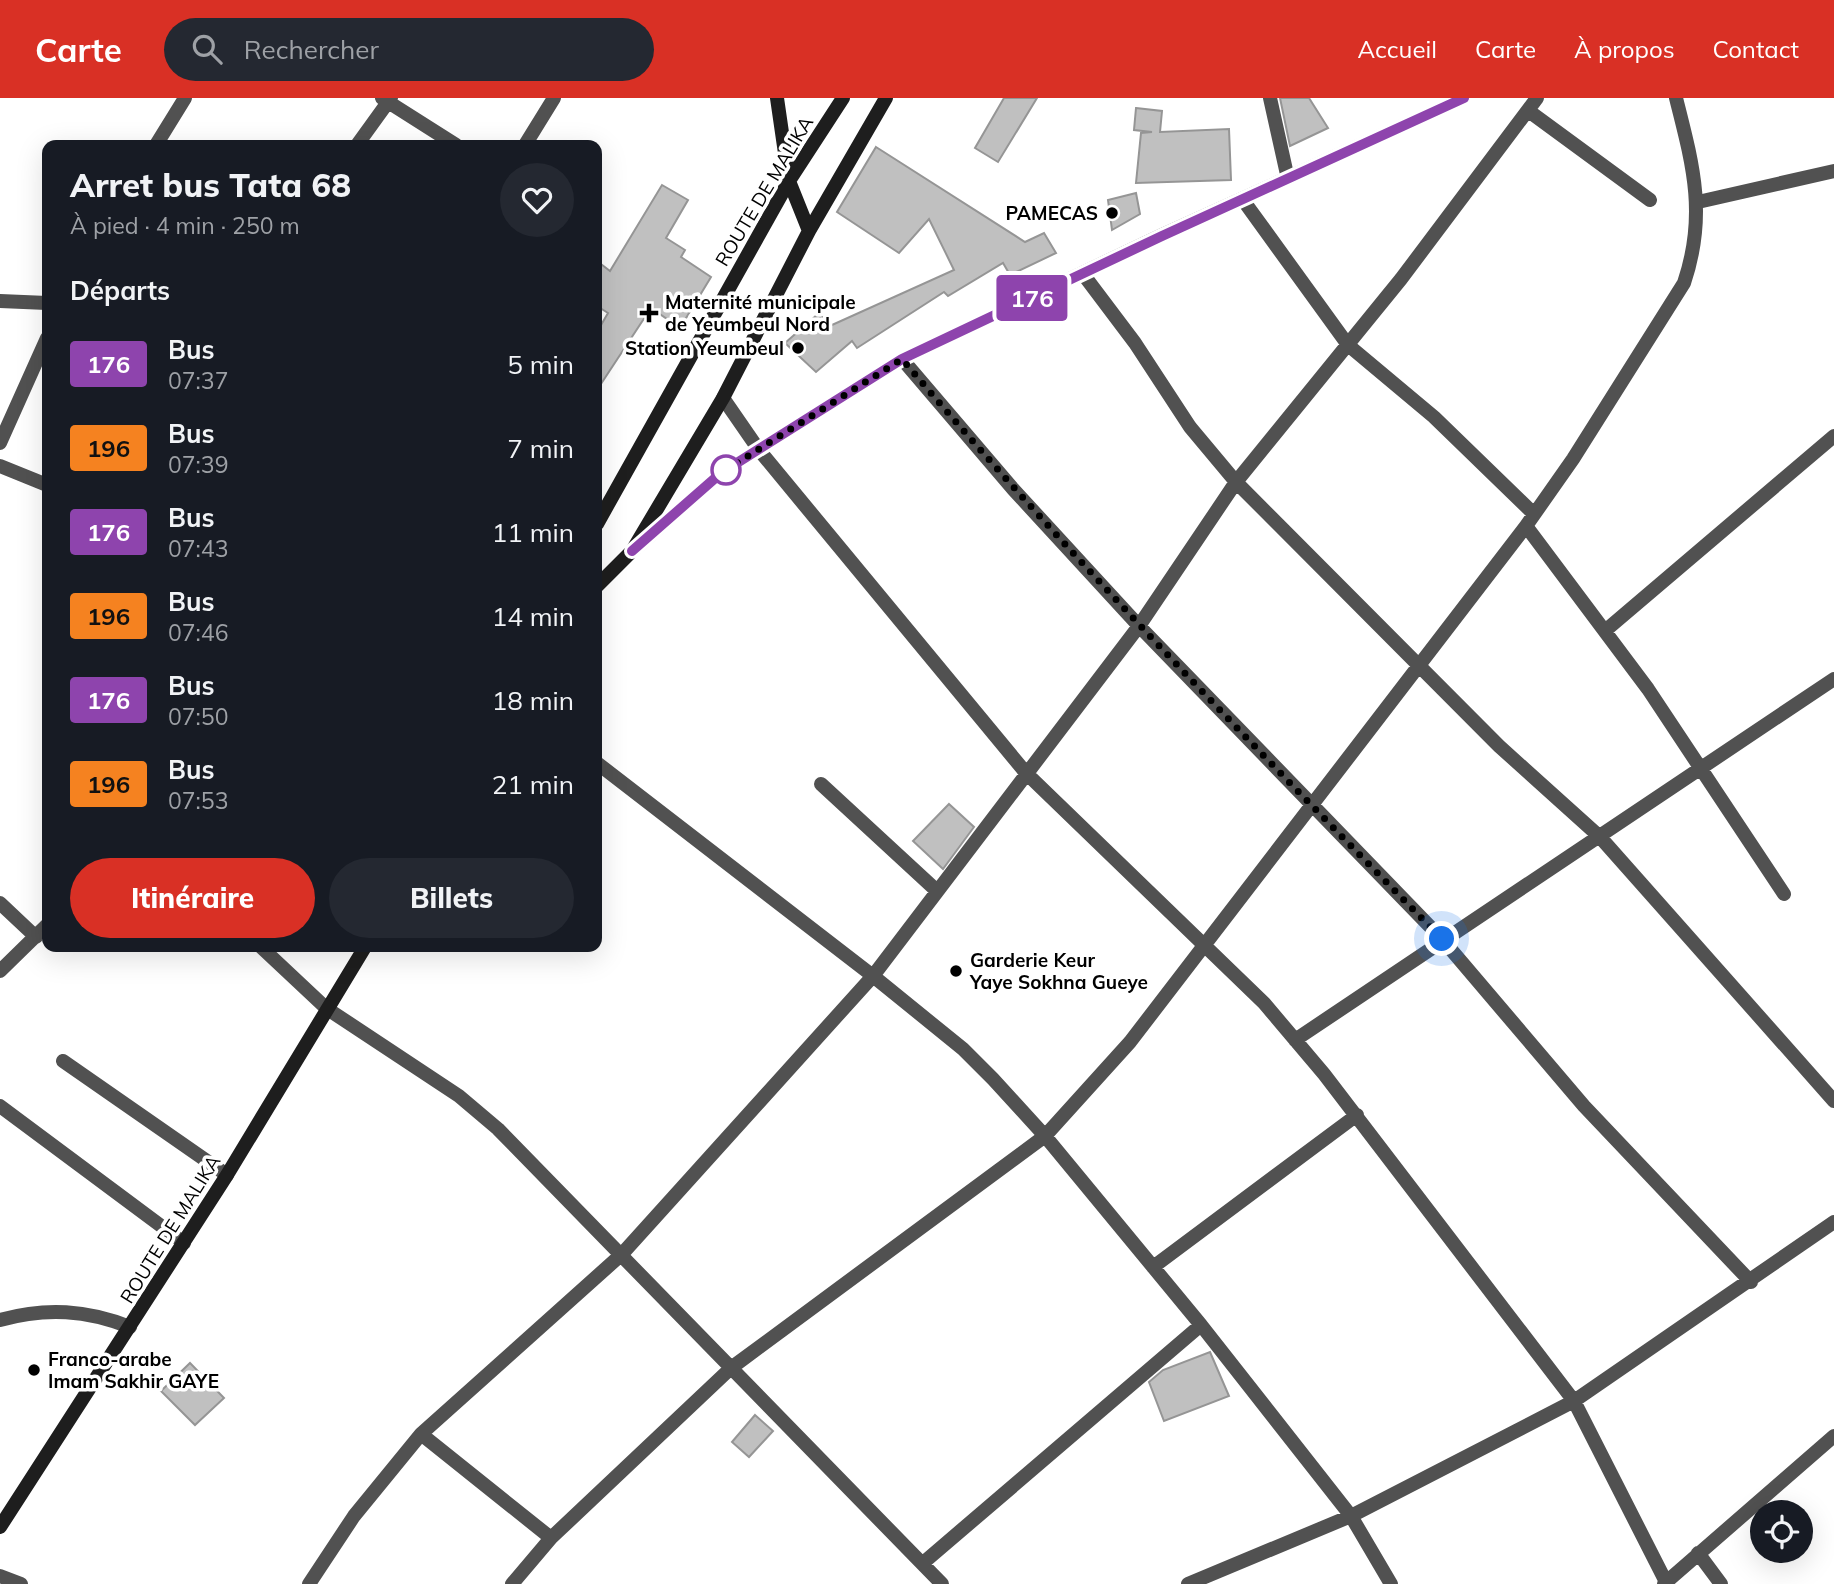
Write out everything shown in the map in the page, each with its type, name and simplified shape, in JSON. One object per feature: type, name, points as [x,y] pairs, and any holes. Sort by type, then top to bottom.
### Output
[{"type":"main road","points":[[777,98],[789,181],[809,231]]},
{"type":"main road","name":"ROUTE DE MALIKA","points":[[602,515],[789,181],[843,98]]},
{"type":"main road","points":[[602,581],[632,551],[723,398],[809,231],[886,98]]},
{"type":"main road","name":"ROUTE DE MALIKA","points":[[0,1527],[227,1175],[362,952]]},
{"type":"street","points":[[159,140],[185,98]]},
{"type":"street","points":[[528,140],[554,98]]},
{"type":"street","points":[[1270,98],[1288,179]]},
{"type":"street","points":[[1428,114],[1433,98]]},
{"type":"street","points":[[632,551],[721,473],[902,359],[1464,98]]},
{"type":"street","points":[[309,1584],[354,1517],[421,1434],[622,1254],[873,976],[1139,626],[1236,482],[1348,345],[1530,111],[1537,98]]},
{"type":"street","points":[[512,1584],[551,1538],[731,1368],[1045,1136],[1130,1042],[1530,520],[1581,447],[1684,283],[1693,256],[1699,202],[1676,98]]},
{"type":"street","points":[[360,140],[387,99],[448,140]]},
{"type":"street","points":[[1530,111],[1650,200]]},
{"type":"street","points":[[1699,202],[1834,171]]},
{"type":"street","points":[[1242,200],[1348,345],[1434,417],[1530,520],[1784,894]]},
{"type":"street","points":[[1083,274],[1135,343],[1190,427],[1236,482],[1499,746],[1600,837],[1834,1101]]},
{"type":"street","points":[[0,301],[42,303]]},
{"type":"street","points":[[0,443],[42,349]]},
{"type":"street","points":[[902,359],[1013,489],[1139,626],[1442,939],[1584,1106],[1751,1282]]},
{"type":"street","points":[[723,398],[759,450],[1026,773],[1264,1003],[1357,1115],[1574,1401],[1665,1583],[1834,1436]]},
{"type":"street","points":[[1606,630],[1834,436]]},
{"type":"street","points":[[0,466],[42,483]]},
{"type":"street","points":[[1295,1040],[1442,939],[1600,837],[1834,679]]},
{"type":"street","points":[[602,767],[963,1049],[1045,1136],[1201,1325],[1352,1516],[1391,1584]]},
{"type":"street","points":[[821,784],[937,891]]},
{"type":"street","points":[[0,903],[36,937]]},
{"type":"street","points":[[0,971],[42,930]]},
{"type":"street","points":[[266,952],[326,1008],[459,1096],[543,1172],[942,1584]]},
{"type":"street","points":[[63,1061],[227,1175]]},
{"type":"street","points":[[0,1106],[184,1243]]},
{"type":"street","points":[[1153,1267],[1357,1115]]},
{"type":"street","points":[[1188,1584],[1352,1516],[1574,1401],[1751,1282],[1834,1222]]},
{"type":"street","points":[[0,1320],[54,1310],[103,1316],[131,1327]]},
{"type":"street","points":[[923,1563],[1201,1325]]},
{"type":"street","points":[[421,1434],[551,1538]]},
{"type":"street","points":[[1698,1553],[1721,1584]]},
{"type":"street","points":[[2,1579],[21,1584]]},
{"type":"building","points":[[1004,98],[1037,98],[998,162],[975,148]]},
{"type":"building","points":[[1280,98],[1309,98],[1328,128],[1290,146]]},
{"type":"building","points":[[1136,108],[1162,111],[1160,132],[1229,129],[1231,180],[1136,183],[1141,133],[1152,132],[1134,130]]},
{"type":"building","points":[[876,147],[1025,242],[1044,233],[1056,253],[1010,275],[1003,263],[948,296],[944,292],[857,348],[852,341],[816,372],[785,343],[819,313],[832,325],[954,270],[929,219],[899,253],[837,212]]},
{"type":"building","points":[[662,185],[688,200],[666,238],[685,250],[681,257],[711,277],[680,328],[651,308],[602,382],[602,323],[608,313],[602,309],[602,265],[610,271]]},
{"type":"building","points":[[1136,193],[1140,214],[1112,230],[1108,200]]},
{"type":"building","points":[[949,804],[974,827],[943,869],[913,841]]},
{"type":"building","points":[[1210,1352],[1229,1396],[1164,1421],[1149,1382],[1163,1370]]},
{"type":"building","points":[[190,1363],[224,1398],[195,1425],[161,1391]]},
{"type":"building","points":[[755,1415],[773,1431],[749,1457],[732,1442]]},
{"type":"bus line","name":"176","points":[[632,551],[721,473],[902,359],[1464,98]]},
{"type":"place","name":"PAMECAS","points":[[1112,213]]},
{"type":"place","name":"Maternité municipale de Yeumbeul Nord","points":[[649,313]]},
{"type":"place","name":"Station Yeumbeul","points":[[798,348]]},
{"type":"place","name":"Garderie Keur Yaye Sokhna Gueye","points":[[956,971]]},
{"type":"place","name":"Franco-arabe Imam Sakhir GAYE","points":[[34,1370]]},
{"type":"route","points":[[726,470],[721,473],[902,359],[1013,489],[1139,626],[1442,939]]}]
